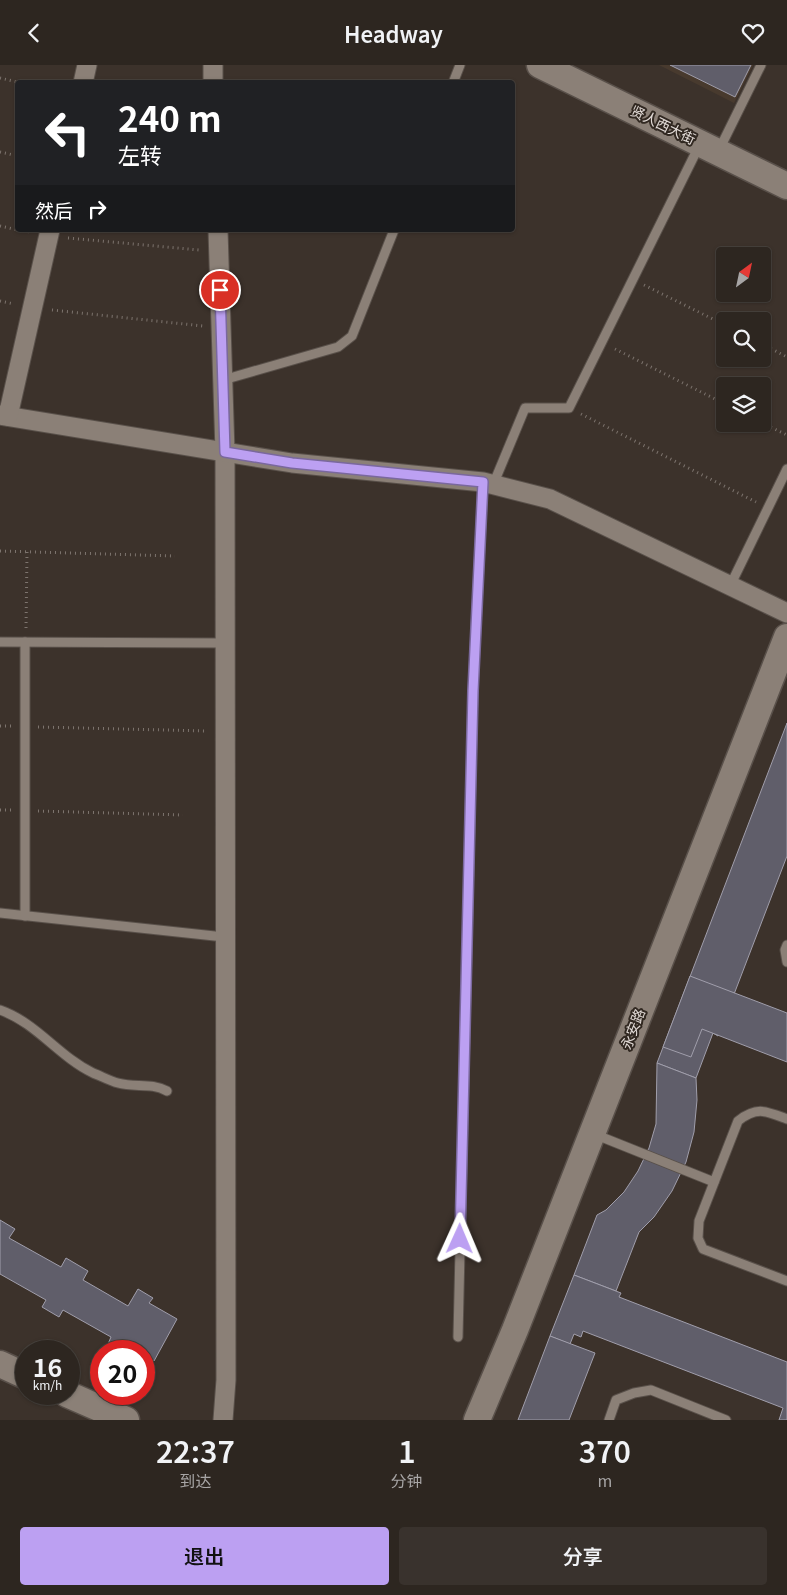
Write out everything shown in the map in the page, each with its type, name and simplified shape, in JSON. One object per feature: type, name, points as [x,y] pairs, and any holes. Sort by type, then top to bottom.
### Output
[{"type":"street","points":[[84,80],[87,65]]},
{"type":"street","points":[[213,65],[213,80]]},
{"type":"street","name":"贤人西大街","points":[[540,65],[787,186]]},
{"type":"street","points":[[218,232],[225,452],[224,937],[226,1380],[223,1420]]},
{"type":"street","points":[[49,233],[33,307],[4,415],[292,463],[488,483],[550,499],[787,613]]},
{"type":"street","name":"永安路","points":[[477,1420],[787,637]]},
{"type":"street","points":[[0,1364],[15,1371]]},
{"type":"street","points":[[80,1400],[126,1420]]},
{"type":"lane","points":[[454,80],[460,65]]},
{"type":"lane","points":[[458,1337],[473,691],[488,483],[525,409],[569,408],[633,279],[709,147],[761,65]]},
{"type":"lane","points":[[223,380],[338,347],[352,336],[393,232]]},
{"type":"lane","points":[[730,585],[787,469]]},
{"type":"lane","points":[[0,642],[224,643]]},
{"type":"lane","points":[[24,916],[26,642]]},
{"type":"lane","points":[[0,913],[224,937]]},
{"type":"lane","points":[[787,945],[785,951],[787,962]]},
{"type":"lane","points":[[0,1010],[20,1018],[74,1061],[91,1072],[119,1083],[158,1086],[167,1091]]},
{"type":"lane","points":[[787,1119],[764,1110],[748,1113],[738,1121],[699,1221],[698,1238],[703,1249],[787,1281]]},
{"type":"lane","points":[[592,1133],[714,1182]]},
{"type":"lane","points":[[609,1420],[616,1400],[634,1393],[650,1390],[726,1420]]},
{"type":"path","points":[[0,78],[15,82]]},
{"type":"path","points":[[0,152],[15,155]]},
{"type":"path","points":[[0,226],[15,229]]},
{"type":"path","points":[[49,233],[219,252]]},
{"type":"path","points":[[633,279],[716,320]]},
{"type":"path","points":[[0,301],[33,307],[221,328]]},
{"type":"path","points":[[601,342],[716,400]]},
{"type":"path","points":[[771,349],[787,357]]},
{"type":"path","points":[[569,408],[768,508]]},
{"type":"path","points":[[771,427],[787,435]]},
{"type":"path","points":[[0,551],[174,556]]},
{"type":"path","points":[[26,642],[27,552]]},
{"type":"path","points":[[0,726],[183,729],[224,733]]},
{"type":"path","points":[[0,810],[183,815]]},
{"type":"shaded area","points":[[659,65],[753,65],[734,103]]},
{"type":"building","points":[[670,65],[751,65],[735,97]]},
{"type":"building","points":[[787,723],[787,856],[718,1036],[713,1033],[696,1078],[657,1063]]},
{"type":"building","points":[[690,976],[787,1013],[787,1062],[702,1029],[691,1057],[663,1047]]},
{"type":"building","points":[[657,1063],[696,1078],[697,1100],[694,1132],[686,1162],[672,1191],[654,1217],[639,1232],[616,1291],[574,1275],[597,1215],[606,1210],[624,1192],[638,1171],[649,1148],[656,1124]]},
{"type":"building","points":[[0,1220],[15,1229],[9,1238],[61,1267],[66,1258],[88,1271],[83,1280],[128,1306],[138,1289],[153,1298],[149,1303],[177,1319],[155,1359],[155,1340],[110,1340],[111,1337],[63,1310],[59,1317],[42,1307],[46,1300],[0,1274]]},
{"type":"building","points":[[574,1275],[621,1293],[619,1297],[787,1362],[787,1420],[779,1420],[783,1408],[583,1331],[581,1337],[574,1334],[570,1344],[550,1336]]},
{"type":"building","points":[[550,1336],[595,1353],[569,1420],[518,1420]]},
{"type":"route","points":[[220,290],[225,452],[292,463],[483,482],[473,691],[460,1239]]}]
